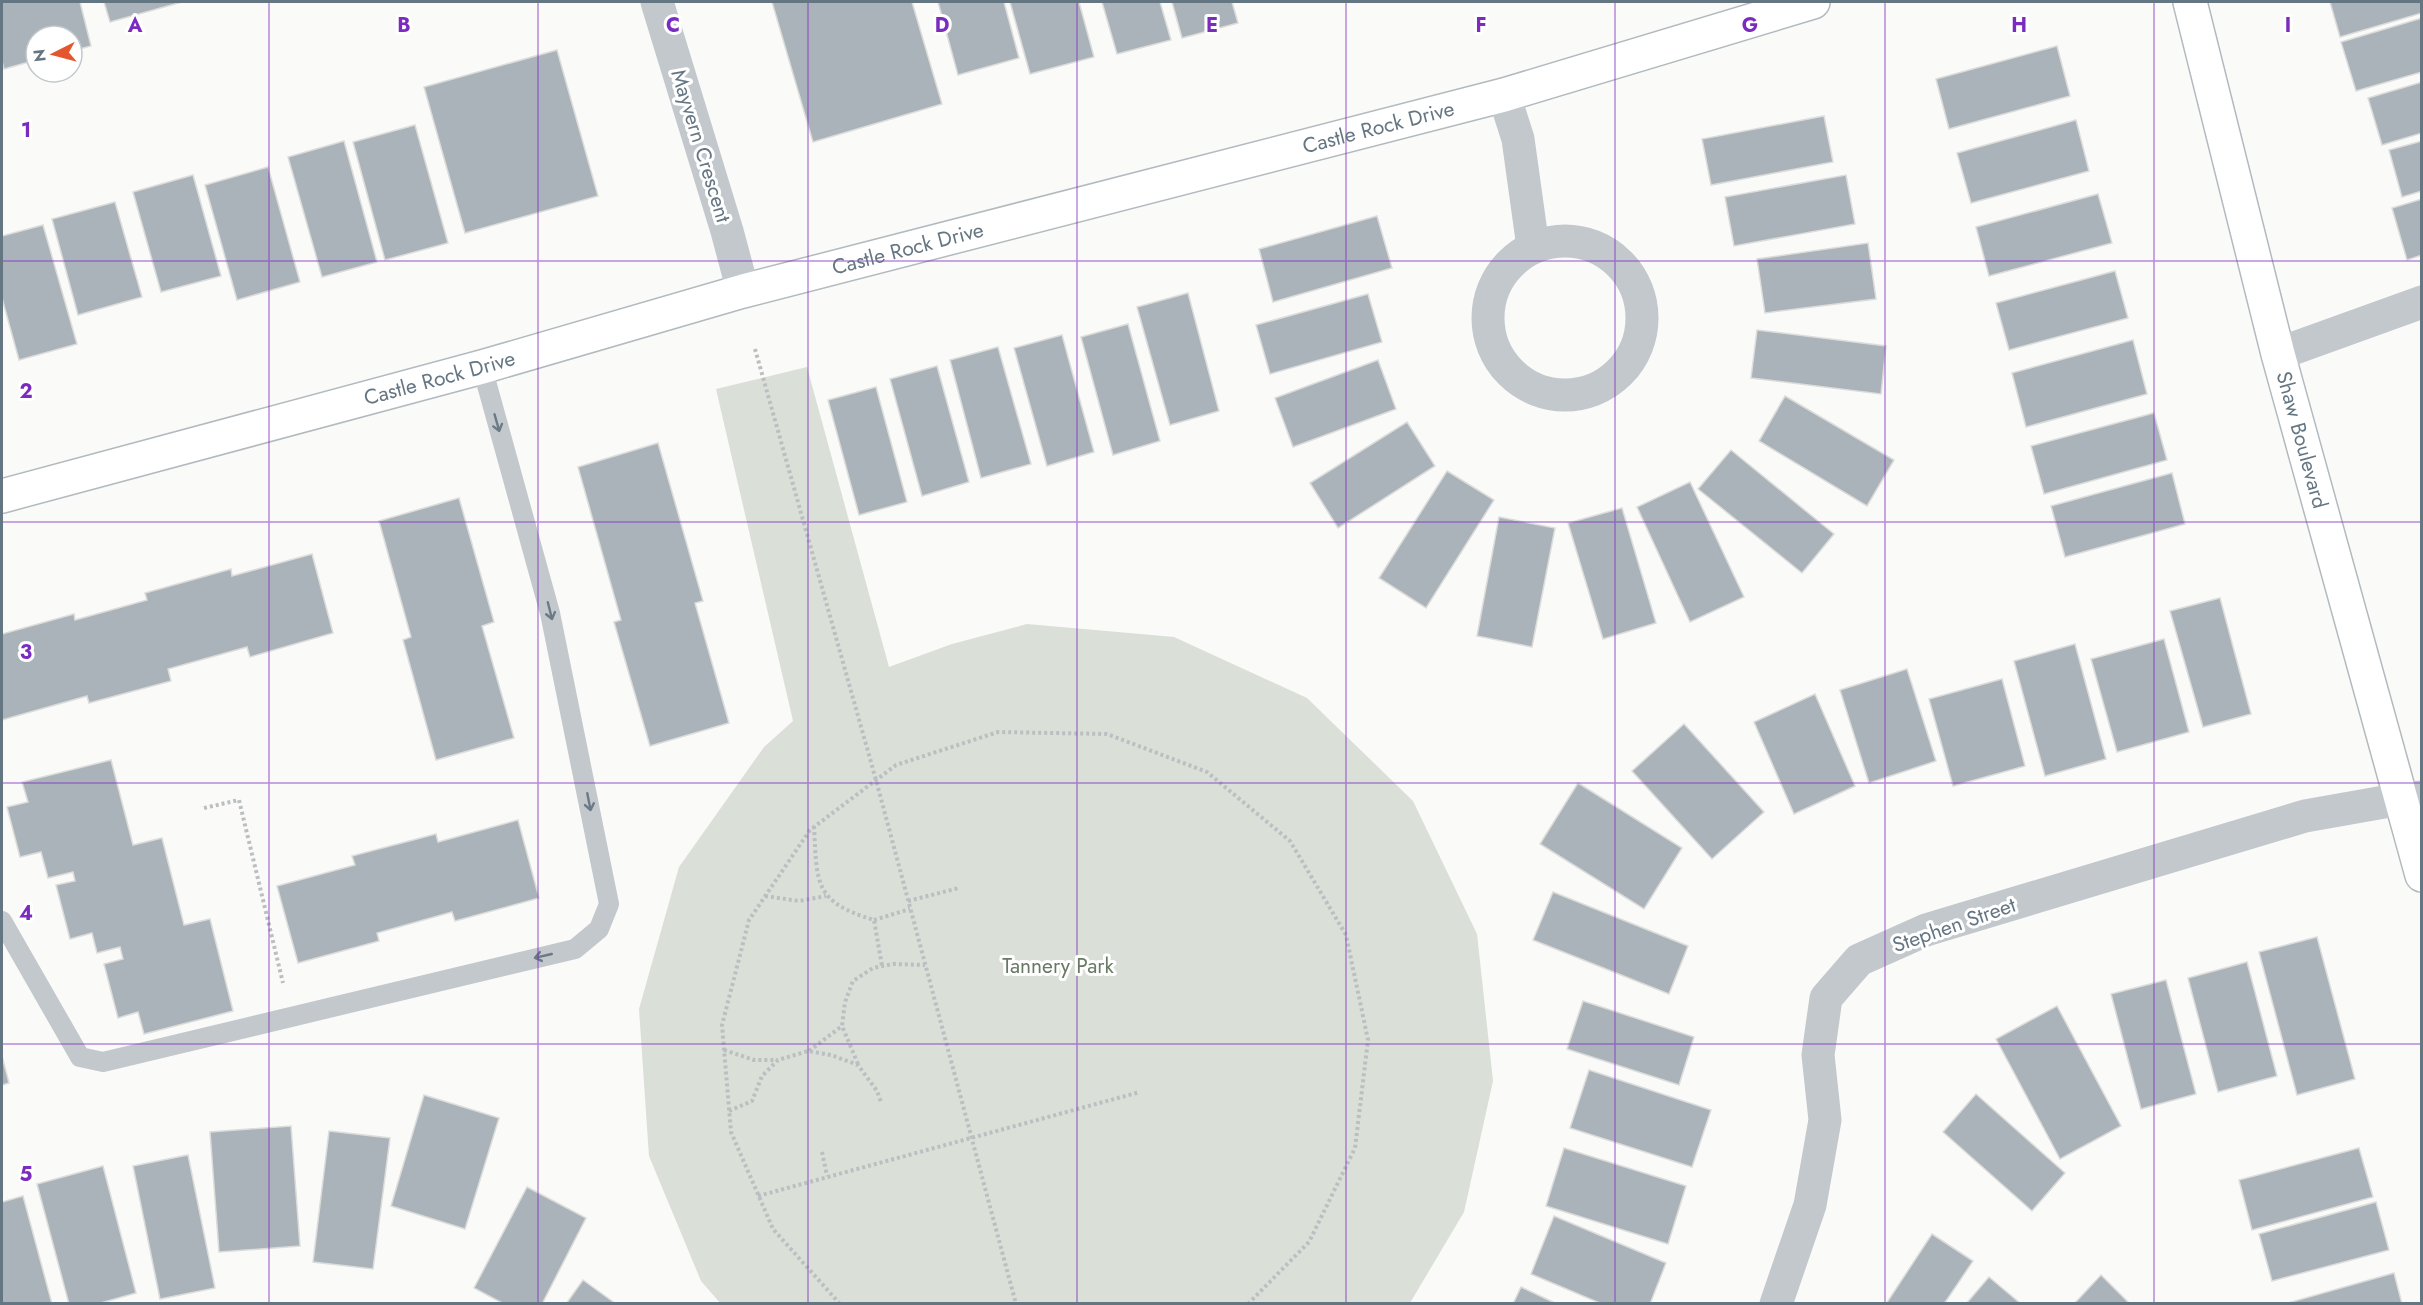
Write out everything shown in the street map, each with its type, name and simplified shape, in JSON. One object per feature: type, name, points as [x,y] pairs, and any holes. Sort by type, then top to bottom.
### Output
[{"type":"street","name":"Mayvern Crescent","points":[[657,2],[743,291]]},
{"type":"street","name":"Castle Rock Drive","points":[[2,495],[482,367],[743,291],[1504,95],[1813,2]]},
{"type":"street","name":"Shaw Boulevard","points":[[2190,2],[2278,354],[2411,798],[2421,875]]},
{"type":"street","points":[[1504,95],[1518,139],[1533,247]]},
{"type":"street","points":[[1557,241],[1582,242],[1606,251],[1624,268],[1638,289],[1643,314],[1641,339],[1630,362],[1619,374],[1613,380],[1591,392],[1565,397],[1539,392],[1516,379],[1499,359],[1492,343],[1489,335],[1488,309],[1496,283],[1511,262],[1533,247],[1557,241]]},
{"type":"street","points":[[2278,354],[2421,302]]},
{"type":"street","name":"Stephen Street","points":[[1776,1304],[1810,1205],[1825,1120],[1818,1055],[1826,998],[1859,960],[1926,930],[2293,819],[2411,798]]},
{"type":"lane","points":[[2,921],[80,1057],[103,1062],[575,949],[599,929],[609,904],[550,613],[482,367]]},
{"type":"path","points":[[755,349],[876,780],[1016,1304]]},
{"type":"path","points":[[840,1304],[773,1229],[730,1132],[723,1025],[749,920],[814,826],[896,765],[999,732],[1107,734],[1207,772],[1290,842],[1346,935],[1368,1040],[1355,1148],[1309,1242],[1248,1304]]},
{"type":"path","points":[[204,808],[239,800],[292,1016]]},
{"type":"path","points":[[814,826],[817,875],[826,896],[850,913],[874,920],[910,909]]},
{"type":"path","points":[[908,902],[959,888]]},
{"type":"path","points":[[765,896],[799,901],[826,896]]},
{"type":"path","points":[[874,920],[882,966]]},
{"type":"path","points":[[881,1102],[877,1091],[858,1065],[842,1026],[845,1002],[853,981],[873,968],[893,964],[925,965]]},
{"type":"path","points":[[724,1050],[754,1060],[778,1060],[808,1051],[842,1026]]},
{"type":"path","points":[[808,1051],[831,1055],[858,1065]]},
{"type":"path","points":[[729,1111],[752,1101],[762,1076],[778,1060]]},
{"type":"path","points":[[758,1196],[1140,1092]]},
{"type":"path","points":[[822,1152],[827,1176]]},
{"type":"green space","name":"Tannery Park","points":[[807,367],[889,667],[952,644],[1027,624],[1174,637],[1307,698],[1413,801],[1477,934],[1493,1081],[1464,1212],[1410,1303],[721,1304],[701,1281],[649,1156],[639,1009],[679,867],[764,747],[793,721],[716,389]]},
{"type":"building","points":[[2,2],[80,2],[91,46],[84,48],[84,24],[24,24],[24,63],[4,69]]},
{"type":"building","points":[[104,2],[182,2],[110,22]]},
{"type":"building","points":[[772,2],[912,2],[942,104],[813,142]]},
{"type":"building","points":[[938,2],[1004,2],[1019,58],[958,75]]},
{"type":"building","points":[[1010,2],[1079,2],[1094,57],[1030,74]]},
{"type":"building","points":[[1102,2],[1160,2],[1171,40],[1117,54]]},
{"type":"building","points":[[1172,2],[1232,2],[1238,23],[1182,38]]},
{"type":"building","points":[[2330,2],[2422,2],[2422,13],[2340,37]]},
{"type":"building","points":[[2422,18],[2422,72],[2356,91],[2341,42]]},
{"type":"building","points":[[2057,46],[2070,96],[1949,129],[1936,79]]},
{"type":"building","points":[[557,50],[598,196],[465,233],[424,87]]},
{"type":"building","points":[[2422,82],[2422,133],[2382,145],[2368,98]]},
{"type":"building","points":[[1824,116],[1833,162],[1711,185],[1702,139]]},
{"type":"building","points":[[2076,120],[2089,171],[1971,203],[1957,153]]},
{"type":"building","points":[[415,125],[448,243],[385,260],[353,142]]},
{"type":"building","points":[[344,141],[377,262],[322,277],[288,157]]},
{"type":"building","points":[[2422,141],[2422,191],[2402,197],[2389,150]]},
{"type":"building","points":[[268,167],[300,282],[237,300],[205,185]]},
{"type":"building","points":[[193,175],[221,276],[161,292],[133,192]]},
{"type":"building","points":[[1846,175],[1855,224],[1734,246],[1725,197]]},
{"type":"building","points":[[2098,194],[2112,243],[1989,276],[1976,227]]},
{"type":"building","points":[[2422,199],[2422,255],[2407,260],[2392,208]]},
{"type":"building","points":[[115,202],[142,297],[78,315],[52,219]]},
{"type":"building","points":[[1377,216],[1392,268],[1273,302],[1259,249]]},
{"type":"building","points":[[43,225],[77,344],[19,360],[2,298],[2,236]]},
{"type":"building","points":[[1868,243],[1876,299],[1765,313],[1757,259]]},
{"type":"building","points":[[2115,271],[2128,318],[2009,350],[1996,303]]},
{"type":"building","points":[[1188,293],[1219,411],[1170,425],[1137,307]]},
{"type":"building","points":[[1368,294],[1382,342],[1270,374],[1256,325]]},
{"type":"building","points":[[1128,324],[1160,441],[1113,455],[1081,337]]},
{"type":"building","points":[[1757,330],[1886,346],[1881,394],[1751,378]]},
{"type":"building","points":[[1062,335],[1094,452],[1047,466],[1014,348]]},
{"type":"building","points":[[2133,340],[2147,394],[2026,427],[2012,373]]},
{"type":"building","points":[[998,347],[1031,464],[981,478],[950,360]]},
{"type":"building","points":[[1378,360],[1396,409],[1293,447],[1275,398]]},
{"type":"building","points":[[937,366],[969,482],[922,496],[890,379]]},
{"type":"building","points":[[876,387],[907,502],[859,515],[828,400]]},
{"type":"building","points":[[1785,396],[1894,460],[1867,506],[1759,441]]},
{"type":"building","points":[[2154,413],[2167,460],[2044,494],[2031,446]]},
{"type":"building","points":[[1407,422],[1435,466],[1338,528],[1310,483]]},
{"type":"building","points":[[658,443],[703,601],[695,603],[729,723],[650,746],[614,622],[621,620],[578,467]]},
{"type":"building","points":[[1731,450],[1834,534],[1802,573],[1698,489]]},
{"type":"building","points":[[1447,471],[1494,500],[1426,608],[1379,578]]},
{"type":"building","points":[[2172,473],[2185,524],[2065,557],[2051,506]]},
{"type":"building","points":[[1690,482],[1744,597],[1690,622],[1637,507]]},
{"type":"building","points":[[459,498],[494,622],[482,626],[514,738],[436,760],[403,640],[411,637],[379,521]]},
{"type":"building","points":[[1622,508],[1656,623],[1603,639],[1568,523]]},
{"type":"building","points":[[1499,517],[1555,528],[1532,647],[1477,636]]},
{"type":"building","points":[[312,554],[333,633],[250,657],[247,647],[168,669],[171,681],[89,703],[87,696],[2,720],[2,634],[74,614],[75,620],[147,600],[145,593],[231,569],[232,576]]},
{"type":"building","points":[[2220,598],[2251,714],[2203,727],[2170,611]]},
{"type":"building","points":[[2164,639],[2189,732],[2117,752],[2091,659]]},
{"type":"building","points":[[2075,644],[2106,759],[2045,776],[2014,661]]},
{"type":"building","points":[[1907,669],[1936,761],[1869,783],[1840,690]]},
{"type":"building","points":[[2002,679],[2025,766],[1953,786],[1929,699]]},
{"type":"building","points":[[1815,694],[1855,786],[1794,814],[1754,722]]},
{"type":"building","points":[[1684,724],[1764,812],[1712,859],[1632,771]]},
{"type":"building","points":[[111,760],[133,845],[162,838],[184,925],[210,919],[233,1011],[144,1034],[138,1012],[118,1018],[104,964],[123,959],[120,947],[97,953],[92,933],[70,939],[56,885],[75,881],[73,872],[48,878],[41,852],[20,857],[7,807],[28,802],[22,782]]},
{"type":"building","points":[[1578,783],[1682,848],[1644,909],[1540,844]]},
{"type":"building","points":[[518,820],[539,898],[455,921],[452,912],[377,933],[379,941],[298,963],[277,886],[355,865],[352,856],[436,834],[438,842]]},
{"type":"building","points":[[1553,892],[1688,946],[1669,994],[1533,940]]},
{"type":"building","points":[[2317,937],[2355,1079],[2297,1095],[2259,952]]},
{"type":"building","points":[[2247,962],[2277,1076],[2218,1092],[2188,978]]},
{"type":"building","points":[[2166,980],[2196,1094],[2141,1109],[2111,994]]},
{"type":"building","points":[[1583,1001],[1694,1037],[1679,1085],[1567,1049]]},
{"type":"building","points":[[2057,1006],[2121,1126],[2060,1159],[1996,1039]]},
{"type":"building","points":[[2,1056],[9,1083],[2,1085]]},
{"type":"building","points":[[1589,1070],[1711,1110],[1692,1167],[1570,1128]]},
{"type":"building","points":[[1976,1094],[2065,1173],[2032,1211],[1943,1132]]},
{"type":"building","points":[[424,1095],[499,1118],[465,1229],[391,1206]]},
{"type":"building","points":[[291,1126],[300,1246],[219,1252],[210,1132]]},
{"type":"building","points":[[329,1131],[390,1138],[373,1269],[313,1262]]},
{"type":"building","points":[[1564,1148],[1686,1186],[1668,1244],[1546,1206]]},
{"type":"building","points":[[2359,1148],[2373,1197],[2252,1230],[2239,1180]]},
{"type":"building","points":[[188,1155],[215,1288],[160,1299],[133,1166]]},
{"type":"building","points":[[103,1166],[136,1293],[97,1304],[69,1304],[37,1184]]},
{"type":"building","points":[[527,1187],[586,1218],[542,1304],[504,1304],[474,1288]]},
{"type":"building","points":[[23,1196],[52,1304],[2,1304],[2,1202]]},
{"type":"building","points":[[2376,1202],[2389,1250],[2272,1281],[2259,1234]]},
{"type":"building","points":[[1554,1216],[1666,1263],[1650,1304],[1602,1304],[1531,1274]]},
{"type":"building","points":[[1932,1234],[1973,1261],[1944,1304],[1886,1304]]},
{"type":"building","points":[[2394,1273],[2402,1304],[2284,1304]]},
{"type":"building","points":[[2101,1275],[2130,1304],[2074,1304]]},
{"type":"building","points":[[1989,1277],[2021,1304],[1966,1304]]},
{"type":"building","points":[[583,1280],[616,1304],[566,1304]]},
{"type":"building","points":[[1521,1287],[1557,1304],[1513,1304]]}]
